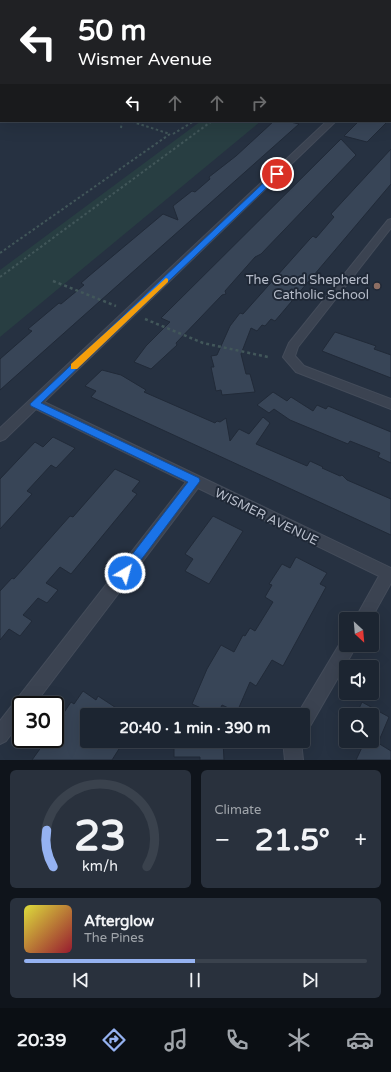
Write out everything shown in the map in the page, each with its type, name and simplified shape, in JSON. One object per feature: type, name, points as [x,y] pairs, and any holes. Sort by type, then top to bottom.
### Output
[{"type":"street","points":[[0,436],[331,122]]},
{"type":"street","points":[[391,222],[293,346],[289,357],[300,369],[391,404]]},
{"type":"street","name":"WISMER AVENUE","points":[[34,404],[390,575]]},
{"type":"street","points":[[30,696],[195,481]]},
{"type":"street","points":[[366,612],[390,575]]},
{"type":"street","points":[[310,710],[344,652]]},
{"type":"street","points":[[0,735],[12,719]]},
{"type":"street","points":[[293,748],[294,760]]},
{"type":"path","points":[[121,128],[122,122]]},
{"type":"path","points":[[0,253],[142,152],[170,134],[133,122]]},
{"type":"path","points":[[173,134],[192,122]]},
{"type":"path","points":[[0,277],[211,122]]},
{"type":"path","points":[[53,281],[116,306]]},
{"type":"path","points":[[145,319],[203,342],[268,357]]},
{"type":"green space","points":[[200,122],[260,122],[0,337],[0,270]]},
{"type":"building","points":[[273,122],[290,122],[299,124],[0,390],[0,359],[32,331],[28,329],[59,303],[61,304],[84,285],[81,283],[163,214],[178,220],[173,206],[192,191],[195,192],[210,179],[209,177],[236,156]]},
{"type":"building","points":[[358,122],[387,122],[367,142],[344,136]]},
{"type":"building","points":[[341,139],[356,155],[261,254],[255,257],[225,291],[226,294],[222,295],[176,343],[177,345],[151,369],[134,362],[146,346],[170,322],[161,318]]},
{"type":"building","points":[[391,149],[391,184],[275,321],[271,319],[265,326],[262,325],[257,331],[251,328],[241,354],[246,374],[250,374],[255,392],[222,395],[221,390],[216,391],[211,367],[214,367],[211,356],[217,355],[230,326],[240,313],[243,314],[309,240],[313,236],[316,238],[334,217],[331,214]]},
{"type":"building","points":[[335,332],[376,346],[374,349],[391,355],[391,378],[322,351]]},
{"type":"building","points":[[102,370],[121,375],[146,390],[144,392],[215,423],[226,418],[230,441],[239,429],[249,434],[263,417],[270,423],[256,444],[307,466],[310,461],[340,476],[342,475],[347,480],[391,499],[391,535],[91,397],[96,391],[85,386]]},
{"type":"building","points":[[273,392],[287,401],[291,397],[313,411],[317,405],[326,409],[328,406],[391,432],[391,463],[378,457],[380,453],[350,441],[348,444],[290,420],[274,409],[269,413],[257,405]]},
{"type":"building","points":[[53,437],[75,448],[56,468],[51,465],[27,491],[32,494],[0,529],[0,479],[35,442],[43,447]]},
{"type":"building","points":[[115,469],[140,481],[132,491],[137,494],[71,574],[60,567],[46,583],[58,590],[47,603],[38,598],[23,615],[32,621],[20,636],[9,629],[0,640],[0,591],[12,578],[14,579],[70,516],[73,517]]},
{"type":"building","points":[[213,516],[243,531],[209,584],[185,571],[193,559],[185,554]]},
{"type":"building","points":[[296,557],[327,573],[320,584],[326,587],[283,666],[272,660],[256,686],[250,682],[239,708],[228,708],[222,705],[220,708],[201,708],[192,704],[207,669],[221,645],[234,652],[243,635],[245,636],[250,628],[255,631],[273,602],[265,597],[272,585],[269,584],[282,564],[290,568]]},
{"type":"building","points":[[83,691],[96,700],[98,696],[116,708],[80,708],[80,748],[120,748],[112,760],[32,760],[41,748],[64,748],[64,712],[71,702],[74,704]]},
{"type":"building","points":[[362,702],[373,708],[359,708]]},
{"type":"building","points":[[379,711],[389,717],[379,741]]},
{"type":"building","points":[[379,744],[391,751],[391,760],[356,760],[362,748],[379,748]]},
{"type":"building","points":[[174,748],[223,748],[224,760],[200,760],[200,757],[174,757]]},
{"type":"slow traffic","points":[[74,366],[166,280]]},
{"type":"place","name":"The Good Shepherd Catholic School","points":[[377,286]]},
{"type":"route","points":[[125,573],[195,481],[34,404],[277,174]]}]
